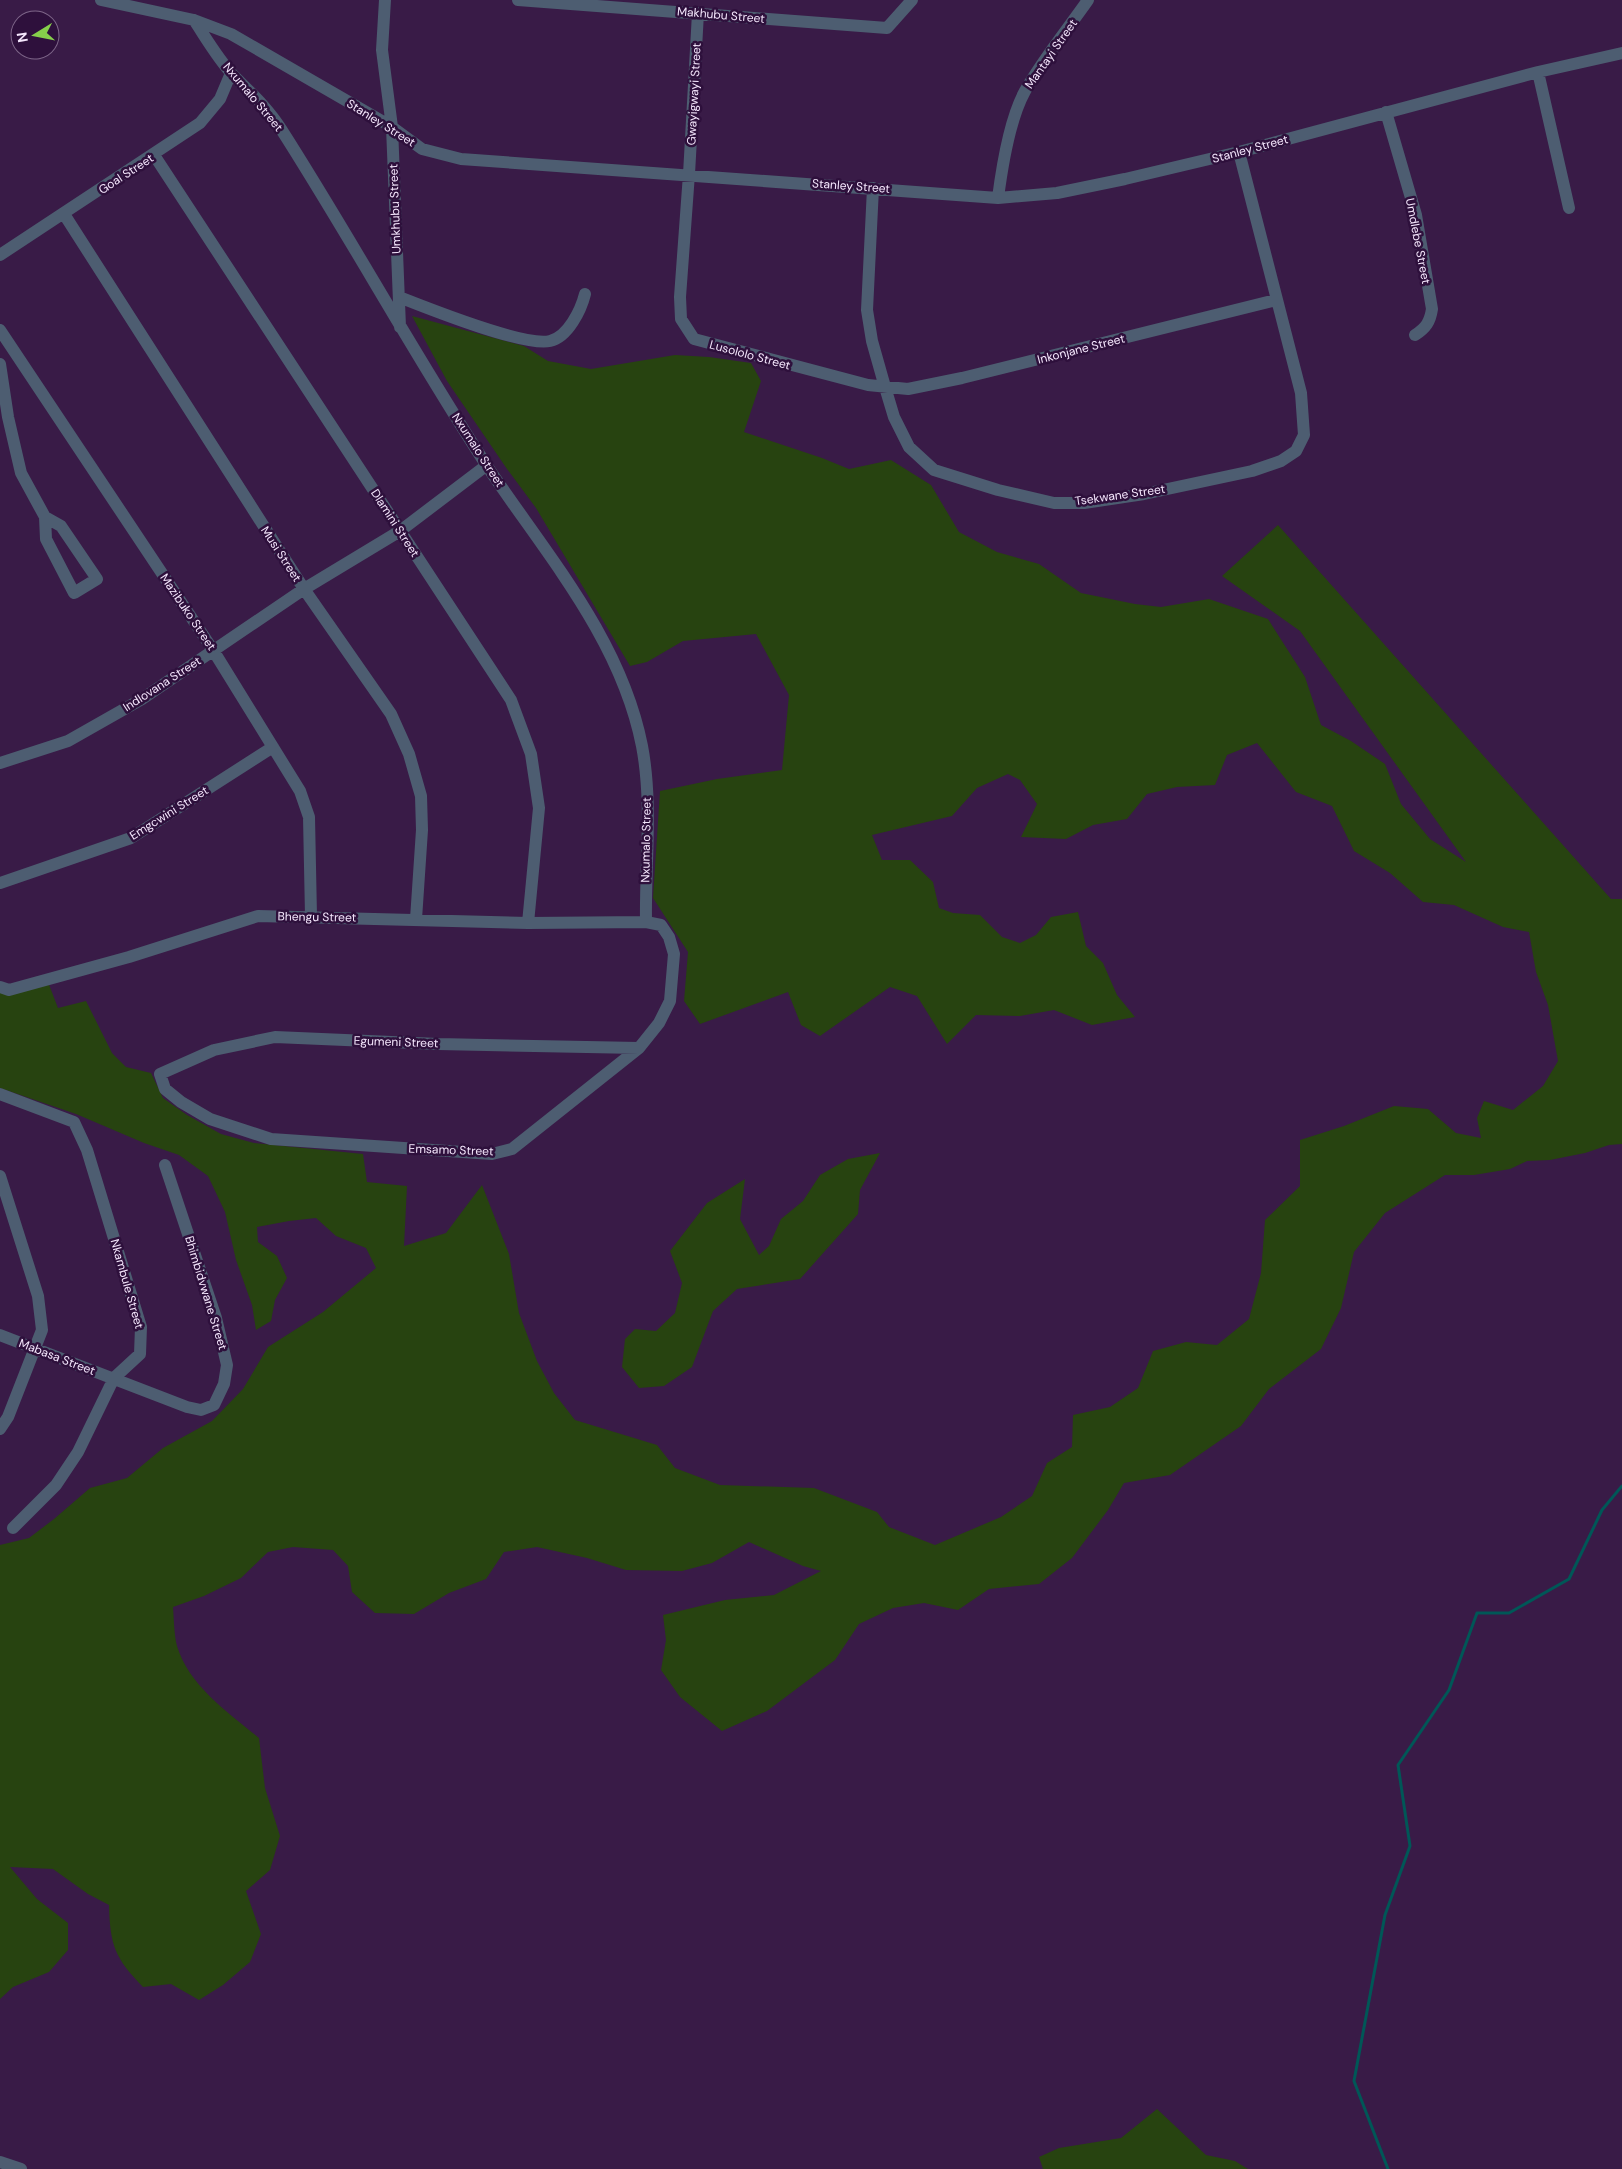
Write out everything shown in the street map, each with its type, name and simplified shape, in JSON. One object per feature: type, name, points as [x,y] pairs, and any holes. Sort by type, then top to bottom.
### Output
[{"type":"street","name":"Stanley Street","points":[[101,0],[194,20],[231,34],[392,127],[422,149],[461,159],[689,174],[998,198],[1057,193],[1239,152],[1538,72],[1622,53]]},
{"type":"street","name":"Umkhubu Street","points":[[385,0],[382,50],[392,127],[400,328]]},
{"type":"street","name":"Makhubu Street","points":[[518,0],[887,28],[912,0]]},
{"type":"street","name":"Mantayi Street","points":[[998,198],[1005,155],[1024,92],[1047,56],[1088,0]]},
{"type":"street","name":"Gwayigwayi Street","points":[[689,174],[698,13]]},
{"type":"street","name":"Nxumalo Street","points":[[194,20],[231,73],[254,94],[280,126],[400,328],[487,465],[597,628],[627,693],[642,746],[648,805],[645,884],[646,922]]},
{"type":"street","points":[[1538,72],[1568,208]]},
{"type":"street","name":"Goal Street","points":[[0,255],[200,124],[220,99],[231,73]]},
{"type":"street","name":"Umdlebe Street","points":[[1386,112],[1416,216],[1432,309],[1431,319],[1424,329],[1415,335]]},
{"type":"street","name":"Tsekwane Street","points":[[873,188],[867,310],[872,341],[884,387],[894,418],[909,447],[934,470],[998,490],[1054,503],[1084,502],[1144,494],[1252,471],[1281,461],[1296,451],[1304,435],[1301,393],[1239,152]]},
{"type":"street","name":"Dlamini Street","points":[[154,155],[512,700],[530,754],[539,808],[528,923]]},
{"type":"street","name":"Lusololo Street","points":[[689,174],[680,297],[681,319],[694,340],[849,380],[884,387]]},
{"type":"street","name":"Musi Street","points":[[64,214],[304,590],[391,714],[409,754],[421,796],[422,830],[416,919]]},
{"type":"street","points":[[399,297],[481,327],[544,342],[558,337],[566,330],[582,305],[585,294]]},
{"type":"street","name":"Inkonjane Street","points":[[884,387],[908,389],[962,378],[1276,300]]},
{"type":"street","name":"Mazibuko Street","points":[[0,330],[213,650],[300,791],[309,817],[311,916]]},
{"type":"street","points":[[0,364],[4,418],[21,473],[45,517],[46,539],[74,593],[97,579],[74,541],[61,526],[45,517]]},
{"type":"street","name":"Indlovana Street","points":[[0,763],[68,741],[142,699],[304,590],[400,531],[487,465]]},
{"type":"street","points":[[53,553],[74,541]]},
{"type":"street","name":"Emgcwini Street","points":[[0,883],[131,838],[273,748]]},
{"type":"street","name":"Bhengu Street","points":[[0,987],[9,990],[129,957],[258,916],[528,923],[646,922]]},
{"type":"street","name":"Emsamo Street","points":[[160,1074],[165,1089],[181,1102],[210,1119],[271,1139],[492,1154],[512,1149],[639,1048],[659,1022],[670,1001],[674,954],[669,937],[661,925],[646,922]]},
{"type":"street","name":"Egumeni Street","points":[[160,1074],[214,1050],[275,1037],[438,1044],[639,1048]]},
{"type":"street","name":"Nkambule Street","points":[[0,1094],[74,1122],[87,1150],[142,1327],[140,1354],[114,1378],[78,1452],[56,1485],[13,1528]]},
{"type":"street","name":"Bhimbidvwane Street","points":[[114,1378],[201,1410],[214,1405],[224,1384],[227,1365],[216,1318],[165,1164]]},
{"type":"street","points":[[0,1176],[38,1296],[42,1330],[8,1417],[0,1429]]},
{"type":"street","name":"Mabasa Street","points":[[0,1335],[114,1378]]},
{"type":"street","points":[[0,2162],[21,2169]]},
{"type":"green space","points":[[412,316],[524,346],[548,361],[591,369],[675,355],[709,357],[751,363],[761,381],[744,432],[849,469],[891,460],[931,485],[959,532],[997,552],[1039,564],[1081,593],[1135,604],[1161,607],[1209,599],[1268,619],[1305,677],[1321,725],[1351,741],[1385,764],[1401,804],[1430,839],[1466,862],[1300,631],[1222,576],[1278,525],[1611,899],[1622,899],[1622,1144],[1609,1145],[1585,1153],[1550,1160],[1527,1161],[1510,1169],[1474,1175],[1445,1175],[1385,1213],[1354,1252],[1341,1308],[1321,1349],[1269,1389],[1241,1426],[1170,1475],[1124,1483],[1108,1510],[1072,1558],[1039,1584],[989,1589],[958,1610],[924,1603],[893,1608],[859,1624],[835,1660],[767,1711],[722,1731],[680,1697],[661,1670],[666,1640],[663,1615],[725,1600],[774,1595],[821,1571],[803,1566],[749,1542],[712,1563],[682,1571],[626,1570],[587,1558],[537,1547],[504,1552],[486,1579],[449,1593],[414,1614],[375,1613],[352,1592],[348,1566],[333,1550],[293,1547],[268,1552],[241,1578],[204,1596],[173,1607],[177,1646],[191,1674],[211,1698],[259,1738],[265,1788],[280,1836],[270,1870],[246,1891],[261,1934],[250,1962],[223,1985],[199,2000],[171,1984],[143,1987],[126,1968],[116,1950],[111,1931],[109,1905],[88,1894],[53,1869],[10,1867],[37,1899],[68,1923],[68,1950],[49,1972],[13,1987],[0,1999],[0,1545],[29,1538],[90,1488],[127,1478],[163,1448],[212,1421],[243,1389],[268,1347],[323,1312],[376,1268],[366,1248],[336,1236],[316,1218],[257,1227],[258,1242],[277,1256],[287,1278],[275,1300],[271,1321],[256,1330],[252,1305],[236,1260],[225,1212],[208,1176],[179,1155],[144,1143],[76,1114],[0,1088],[0,993],[48,982],[58,1008],[86,1001],[112,1053],[126,1067],[151,1073],[163,1098],[187,1115],[221,1134],[254,1143],[363,1154],[367,1182],[407,1186],[404,1246],[446,1233],[482,1185],[509,1254],[519,1313],[537,1361],[554,1393],[575,1420],[657,1445],[675,1468],[720,1485],[814,1488],[877,1512],[889,1527],[935,1545],[1001,1517],[1032,1496],[1047,1463],[1072,1447],[1073,1415],[1110,1407],[1138,1388],[1153,1351],[1186,1342],[1217,1345],[1249,1319],[1261,1273],[1265,1220],[1300,1186],[1300,1140],[1344,1126],[1394,1106],[1428,1109],[1456,1133],[1481,1138],[1477,1118],[1484,1101],[1513,1110],[1543,1086],[1558,1061],[1548,1005],[1536,972],[1529,932],[1503,927],[1454,905],[1423,902],[1390,873],[1354,851],[1332,806],[1296,792],[1257,743],[1227,755],[1215,785],[1177,787],[1147,794],[1127,819],[1093,825],[1066,839],[1021,837],[1037,804],[1020,780],[1008,774],[977,788],[952,816],[872,835],[882,860],[910,860],[933,882],[939,908],[953,913],[980,915],[1002,937],[1020,943],[1036,935],[1051,917],[1078,912],[1086,946],[1103,963],[1117,995],[1135,1017],[1092,1025],[1054,1010],[1020,1016],[976,1015],[947,1044],[917,996],[890,987],[820,1036],[801,1025],[788,992],[700,1024],[684,1001],[688,952],[653,898],[660,791],[717,779],[782,770],[789,695],[756,634],[683,641],[647,662],[630,666],[536,508],[447,381]]},
{"type":"green space","points":[[880,1153],[860,1190],[858,1214],[800,1279],[737,1289],[713,1311],[692,1367],[664,1386],[639,1388],[622,1367],[625,1339],[635,1329],[656,1331],[675,1313],[682,1283],[670,1251],[707,1203],[745,1179],[740,1219],[759,1255],[769,1246],[781,1219],[803,1201],[820,1175],[848,1159]]},
{"type":"green space","points":[[1157,2109],[1206,2155],[1235,2161],[1248,2169],[1043,2169],[1039,2157],[1059,2148],[1121,2138]]},
{"type":"waterway","points":[[1388,2169],[1354,2081],[1385,1915],[1410,1846],[1398,1765],[1449,1690],[1477,1613],[1509,1613],[1569,1579],[1602,1510],[1622,1486]]}]
